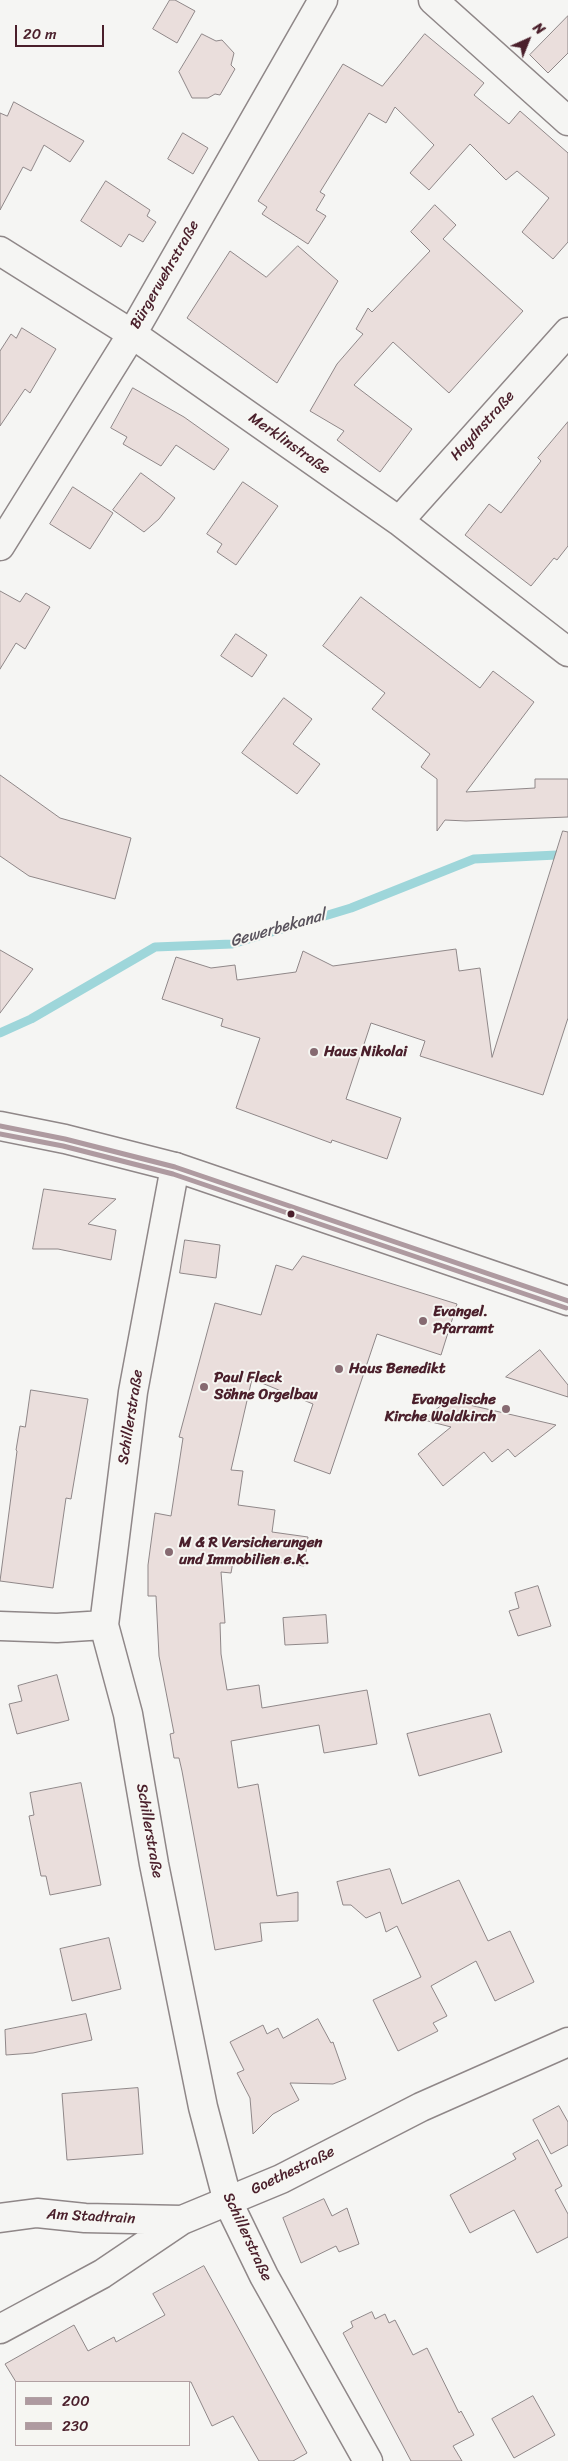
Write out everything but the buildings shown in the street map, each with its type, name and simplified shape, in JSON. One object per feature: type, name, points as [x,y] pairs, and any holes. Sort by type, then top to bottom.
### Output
[{"type":"street","name":"Bürgerwehrstraße","points":[[0,546],[132,334],[323,0]]},
{"type":"street","points":[[433,0],[568,121]]},
{"type":"street","name":"Merklinstraße","points":[[0,251],[132,334],[399,521],[568,652]]},
{"type":"street","name":"Haydnstraße","points":[[399,521],[568,332]]},
{"type":"street","points":[[0,1126],[65,1139],[175,1167],[568,1301]]},
{"type":"street","name":"Schillerstraße","points":[[175,1167],[133,1392],[104,1624],[128,1714],[154,1864],[199,2087],[228,2202],[264,2276],[368,2461]]},
{"type":"street","points":[[0,1626],[57,1628],[104,1624]]},
{"type":"street","name":"Goethestraße","points":[[0,2329],[102,2274],[182,2220],[281,2179],[421,2108],[568,2042]]},
{"type":"street","name":"Am Stadtrain","points":[[0,2218],[37,2213],[85,2218],[182,2220]]},
{"type":"waterway","name":"Gewerbekanal","points":[[0,1033],[31,1019],[155,947],[232,944],[351,908],[474,859],[557,855],[568,857]]},
{"type":"transit line","name":"200","points":[[0,1126],[65,1139],[175,1167],[568,1301]]},
{"type":"transit line","name":"230","points":[[0,1134],[63,1146],[173,1174],[566,1308]]},
{"type":"place","name":"Haus Nikolai","points":[[314,1052]]},
{"type":"place","name":"Evangel. Pfarramt","points":[[423,1321]]},
{"type":"place","name":"Haus Benedikt","points":[[339,1369]]},
{"type":"place","name":"Paul Fleck Söhne Orgelbau","points":[[204,1387]]},
{"type":"place","name":"Evangelische Kirche Waldkirch","points":[[506,1409]]},
{"type":"place","name":"M & R Versicherungen und Immobilien e.K.","points":[[169,1552]]}]
